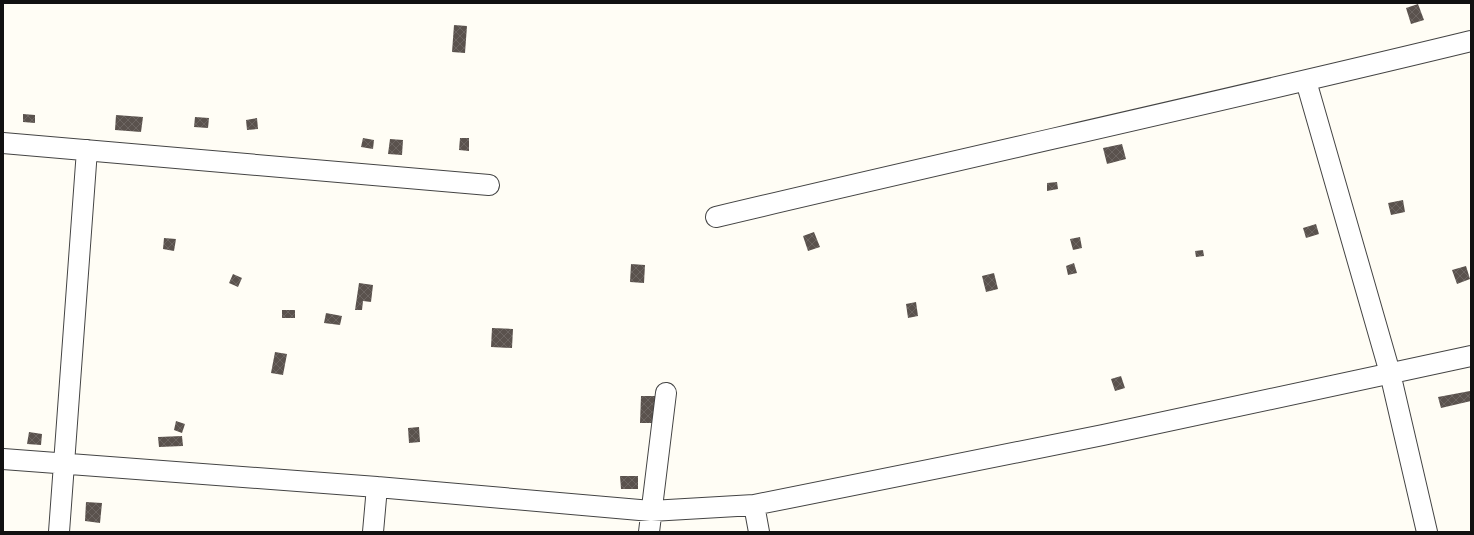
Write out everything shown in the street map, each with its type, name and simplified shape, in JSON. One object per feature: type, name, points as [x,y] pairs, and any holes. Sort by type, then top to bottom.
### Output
[{"type":"street","points":[[716,217],[872,180],[1306,82],[1471,41]]},
{"type":"street","points":[[1306,82],[1390,373],[1427,532]]},
{"type":"street","points":[[3,143],[489,185]]},
{"type":"street","points":[[59,532],[87,150]]},
{"type":"street","points":[[3,459],[64,465],[377,487],[651,511],[754,505],[1103,436],[1471,356]]},
{"type":"street","points":[[649,532],[666,393]]},
{"type":"street","points":[[373,532],[377,487]]},
{"type":"street","points":[[754,505],[759,532]]},
{"type":"building","points":[[1418,4],[1424,20],[1411,24],[1406,8]]},
{"type":"building","points":[[454,25],[467,26],[465,53],[452,52]]},
{"type":"building","points":[[23,114],[35,115],[35,123],[23,122]]},
{"type":"building","points":[[116,115],[143,117],[141,132],[115,130]]},
{"type":"building","points":[[195,117],[209,118],[208,128],[194,127]]},
{"type":"building","points":[[257,118],[258,129],[247,130],[246,120]]},
{"type":"building","points":[[363,138],[374,140],[373,149],[361,147]]},
{"type":"building","points":[[460,138],[469,138],[469,151],[459,150]]},
{"type":"building","points":[[390,139],[403,140],[402,155],[388,154]]},
{"type":"building","points":[[1122,144],[1126,159],[1107,164],[1103,148]]},
{"type":"building","points":[[1057,182],[1058,189],[1047,191],[1047,183]]},
{"type":"building","points":[[1403,200],[1405,212],[1391,215],[1388,203]]},
{"type":"building","points":[[1316,224],[1319,234],[1306,238],[1303,228]]},
{"type":"building","points":[[814,232],[820,247],[808,251],[803,236]]},
{"type":"building","points":[[1080,237],[1082,248],[1073,250],[1070,239]]},
{"type":"building","points":[[164,238],[176,239],[174,251],[163,249]]},
{"type":"building","points":[[1203,250],[1204,256],[1196,257],[1195,251]]},
{"type":"building","points":[[1074,263],[1077,273],[1068,275],[1066,266]]},
{"type":"building","points":[[631,264],[645,265],[644,283],[630,282]]},
{"type":"building","points":[[1466,266],[1470,279],[1457,284],[1452,270]]},
{"type":"building","points":[[994,273],[998,289],[986,292],[982,276]]},
{"type":"building","points":[[233,274],[242,278],[238,287],[229,283]]},
{"type":"building","points":[[359,283],[373,285],[371,302],[363,301],[362,310],[355,310]]},
{"type":"building","points":[[916,302],[918,316],[908,318],[906,304]]},
{"type":"building","points":[[282,310],[295,310],[295,318],[282,318]]},
{"type":"building","points":[[326,313],[342,316],[340,325],[324,323]]},
{"type":"building","points":[[492,328],[513,329],[512,348],[491,347]]},
{"type":"building","points":[[275,352],[287,354],[283,375],[271,373]]},
{"type":"building","points":[[1121,376],[1125,388],[1115,391],[1111,379]]},
{"type":"building","points":[[1470,391],[1471,401],[1441,408],[1438,397]]},
{"type":"building","points":[[641,396],[656,396],[655,423],[640,423]]},
{"type":"building","points":[[176,421],[185,424],[182,433],[174,430]]},
{"type":"building","points":[[419,427],[420,442],[409,443],[408,428]]},
{"type":"building","points":[[29,432],[42,434],[41,445],[27,444]]},
{"type":"building","points":[[182,436],[183,446],[159,447],[158,437]]},
{"type":"building","points":[[620,476],[638,476],[638,489],[621,489]]},
{"type":"building","points":[[86,502],[102,503],[100,523],[85,521]]}]
